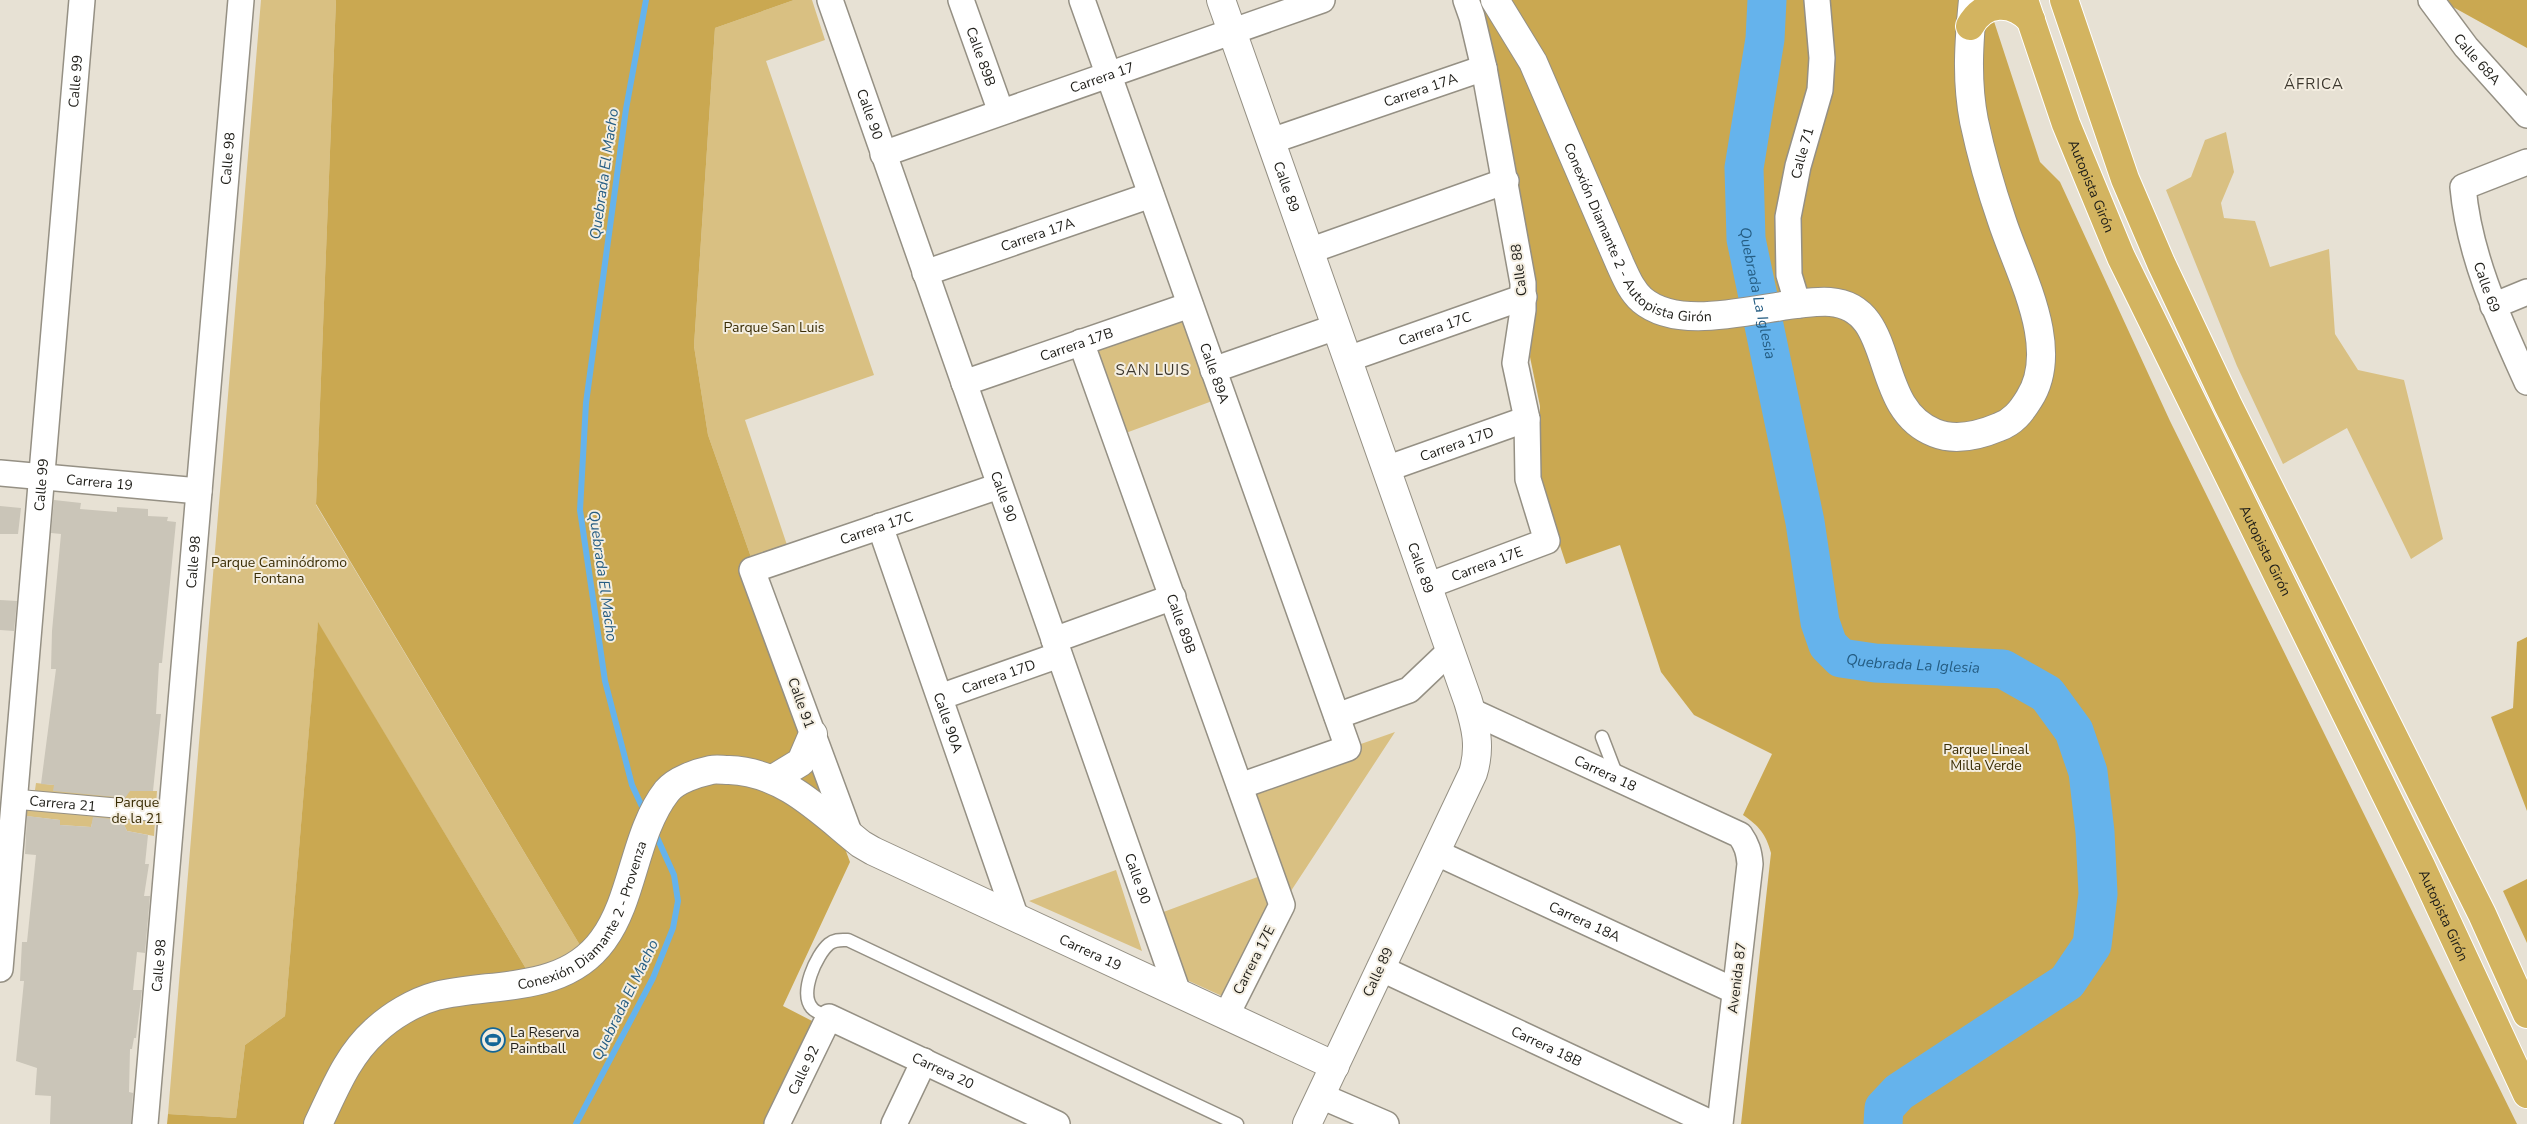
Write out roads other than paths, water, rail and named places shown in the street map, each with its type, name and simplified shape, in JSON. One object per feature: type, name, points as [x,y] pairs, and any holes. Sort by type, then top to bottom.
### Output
[{"type":"highway","points":[[2064,0],[2124,179],[2160,263],[2228,404],[2482,914],[2527,1014]]},
{"type":"highway","points":[[1973,9],[1982,10],[1999,4],[2027,10]]},
{"type":"highway","name":"Autopista Girón","points":[[2027,10],[2066,124],[2121,257],[2421,866],[2527,1094]]},
{"type":"street","name":"Calle 99","points":[[0,969],[5,861],[14,799],[82,0]]},
{"type":"street","name":"Calle 98","points":[[145,1124],[241,0]]},
{"type":"street","name":"Calle 90","points":[[830,0],[1178,993]]},
{"type":"street","name":"Calle 89B","points":[[961,0],[1001,112]]},
{"type":"street","name":"Calle 89A","points":[[1082,0],[1348,748],[1240,786]]},
{"type":"street","name":"Calle 89","points":[[1222,0],[1471,711],[1478,739],[1477,760],[1473,773],[1308,1124]]},
{"type":"street","name":"Carrera 17","points":[[883,154],[1322,0]]},
{"type":"street","name":"Calle 88","points":[[1466,0],[1484,68],[1506,181],[1524,297],[1515,363],[1527,419],[1528,479],[1547,541]]},
{"type":"street","name":"Conexión Diamante 2 - Autopista Girón","points":[[1494,0],[1533,62],[1630,286],[1643,300],[1657,309],[1674,314],[1695,316],[1833,302],[1857,311],[1868,321],[1875,335],[1904,410],[1925,429],[1943,436],[1986,433],[2007,424],[2021,412],[2036,389],[2041,371],[2042,350],[2038,325],[2001,220],[1974,122],[1969,88],[1973,9]]},
{"type":"street","name":"Calle 71","points":[[1788,306],[1788,217],[1800,157],[1820,90],[1822,58],[1817,0]]},
{"type":"street","name":"Calle 68A","points":[[2431,0],[2466,47],[2527,115]]},
{"type":"street","name":"Carrera 17A","points":[[1271,141],[1484,68]]},
{"type":"street","name":"Calle 69","points":[[2527,162],[2463,187],[2469,232],[2493,306],[2527,382]]},
{"type":"street","points":[[1309,251],[1506,181]]},
{"type":"street","name":"Carrera 17A","points":[[925,273],[1151,195]]},
{"type":"street","points":[[2493,306],[2527,292]]},
{"type":"street","name":"Carrera 17C","points":[[1348,359],[1524,297]]},
{"type":"street","name":"Carrera 17B","points":[[964,383],[1190,305]]},
{"type":"street","points":[[1213,370],[1336,327]]},
{"type":"street","name":"Calle 89B","points":[[1081,342],[1282,905]]},
{"type":"street","name":"Carrera 17D","points":[[1386,469],[1527,419]]},
{"type":"street","name":"Carrera 19","points":[[0,473],[199,491]]},
{"type":"street","name":"Carrera 17C","points":[[752,570],[999,486]]},
{"type":"street","name":"Calle 90A","points":[[880,526],[1016,918]]},
{"type":"street","name":"Carrera 17E","points":[[1427,586],[1547,541]]},
{"type":"street","name":"Calle 91","points":[[752,570],[850,835]]},
{"type":"street","name":"Carrera 17D","points":[[940,697],[1172,597]]},
{"type":"street","points":[[1337,716],[1410,690],[1450,651]]},
{"type":"street","name":"Carrera 18","points":[[1471,711],[1740,835]]},
{"type":"street","points":[[773,779],[801,762],[813,734]]},
{"type":"street","name":"Conexión Diamante 2 - Provenza","points":[[318,1124],[343,1072],[357,1049],[393,1016],[434,997],[534,983],[560,972],[587,957],[604,940],[616,917],[644,837],[658,807],[668,790],[685,779],[712,770],[742,771],[773,779],[795,790],[850,835]]},
{"type":"street","name":"Carrera 21","points":[[14,799],[172,813]]},
{"type":"street","name":"Carrera 19","points":[[850,835],[873,851],[1335,1066]]},
{"type":"street","name":"Avenida 87","points":[[1720,1124],[1750,864],[1749,852],[1740,835]]},
{"type":"street","name":"Carrera 18A","points":[[1435,852],[1735,991]]},
{"type":"street","name":"Carrera 17E","points":[[1226,1016],[1282,905]]},
{"type":"street","name":"Carrera 18B","points":[[1380,968],[1713,1124]]},
{"type":"street","name":"Carrera 20","points":[[829,1017],[1057,1124]]},
{"type":"street","name":"Calle 92","points":[[777,1124],[829,1017]]},
{"type":"street","points":[[894,1124],[924,1061]]},
{"type":"street","points":[[1321,1096],[1386,1124]]},
{"type":"lane","points":[[1602,736],[1617,778]]},
{"type":"lane","points":[[829,1017],[812,1009],[808,1000],[807,984],[816,962],[828,944],[836,940],[848,940],[1237,1124]]},
{"type":"waterway","name":"Quebrada El Macho","points":[[645,813],[632,785],[605,681],[580,510],[586,403],[626,109],[646,0]]},
{"type":"waterway","name":"Quebrada La Iglesia","points":[[1767,0],[1765,39],[1744,168],[1746,239],[1805,522],[1820,622],[1828,645],[1841,658],[1875,663],[2003,669],[2047,694],[2074,731],[2088,772],[2095,832],[2098,894],[2092,945],[2067,982],[1899,1092],[1884,1108],[1883,1124]]},
{"type":"waterway","name":"Quebrada El Macho","points":[[576,1124],[653,978],[673,928],[678,901],[674,875],[655,833]]},
{"type":"place","name":"La Reserva Paintball","points":[[493,1040]]},
{"type":"district","name":"ÁFRICA","points":[[2314,84]]},
{"type":"district","name":"SAN LUIS","points":[[1153,370]]},
{"type":"park label","name":"Parque San Luis","points":[[774,327]]},
{"type":"park label","name":"Parque Caminódromo Fontana","points":[[279,570]]},
{"type":"park label","name":"Parque Lineal Milla Verde","points":[[1986,758]]},
{"type":"park label","name":"Parque de la 21","points":[[137,810]]}]
